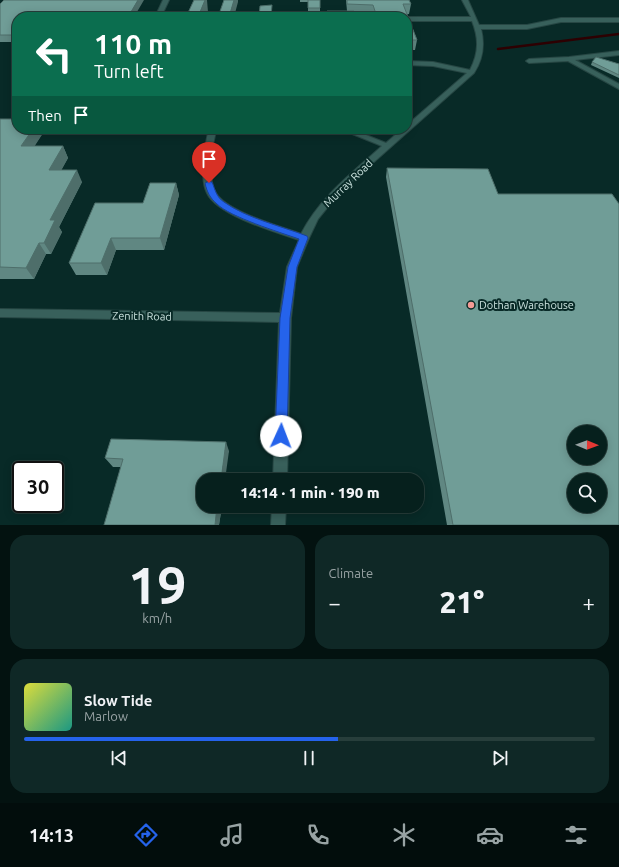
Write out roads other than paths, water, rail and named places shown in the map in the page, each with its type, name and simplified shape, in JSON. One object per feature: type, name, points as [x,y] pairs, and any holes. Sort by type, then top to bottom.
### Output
[{"type":"street","points":[[160,12],[166,0]]},
{"type":"street","name":"Murray Road","points":[[412,125],[472,72],[477,64],[482,48],[475,23],[465,0]]},
{"type":"street","points":[[412,19],[527,27],[561,20],[619,20]]},
{"type":"street","points":[[529,61],[569,59],[619,52]]},
{"type":"street","points":[[569,59],[619,87]]},
{"type":"street","points":[[412,63],[433,64],[472,72]]},
{"type":"street","points":[[211,134],[208,165],[211,193],[221,204],[244,216],[304,238]]},
{"type":"street","points":[[357,134],[388,146]]},
{"type":"street","name":"Murray Road","points":[[280,473],[285,318],[292,267],[314,218],[336,191],[402,134]]},
{"type":"street","name":"Zenith Road","points":[[0,313],[285,318]]},
{"type":"street","points":[[278,525],[279,513]]},
{"type":"waterway","points":[[498,49],[619,34]]},
{"type":"place","name":"Dothan Warehouse","points":[[471,305]]}]
